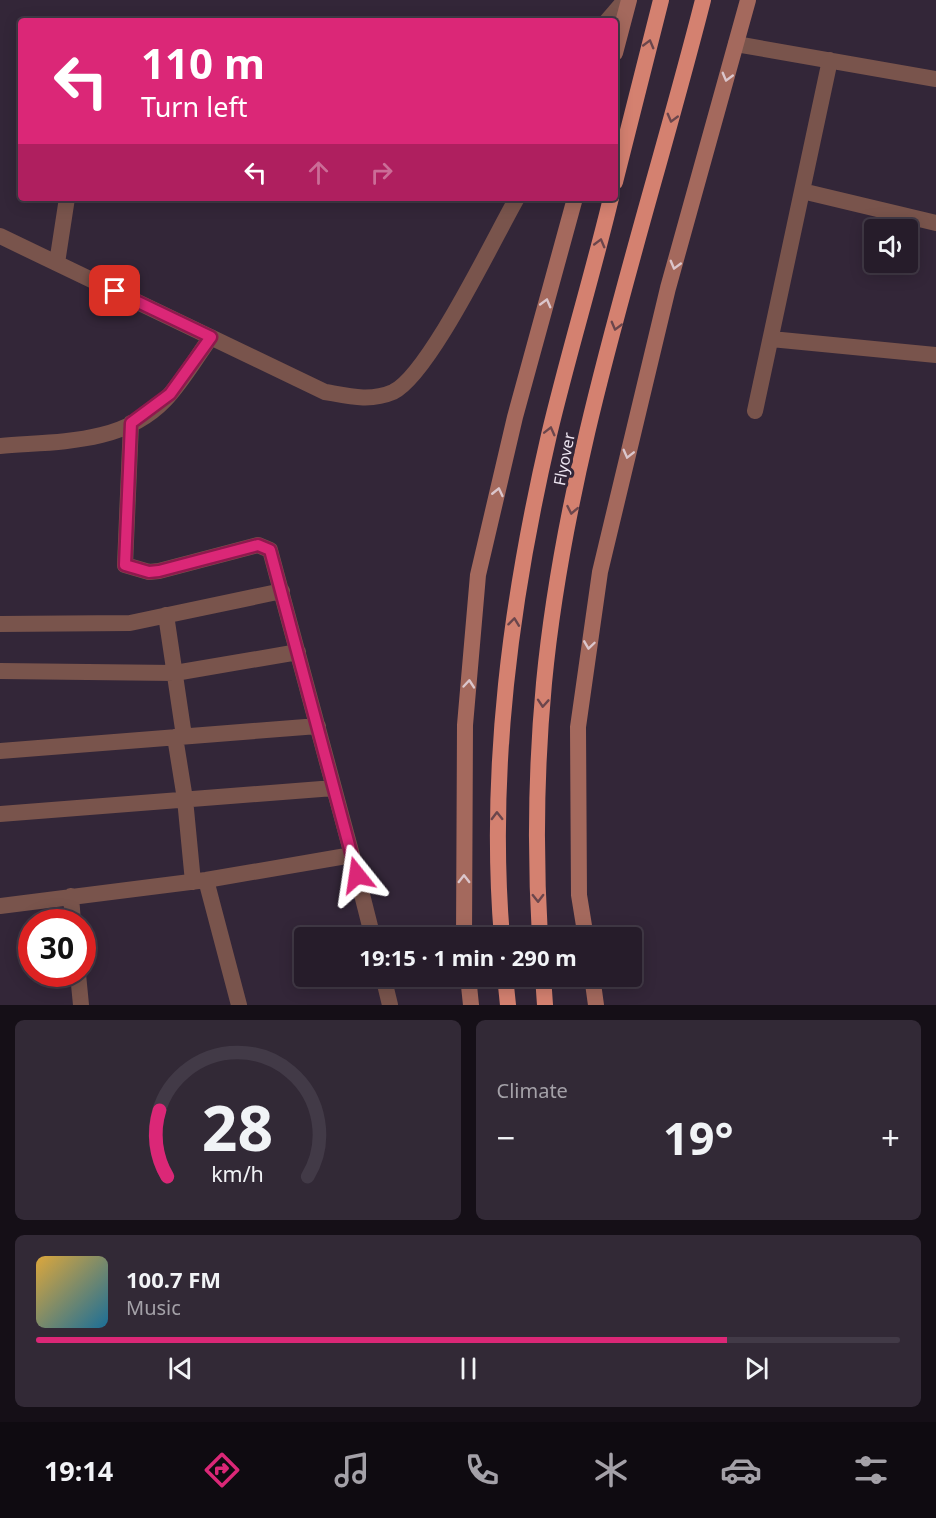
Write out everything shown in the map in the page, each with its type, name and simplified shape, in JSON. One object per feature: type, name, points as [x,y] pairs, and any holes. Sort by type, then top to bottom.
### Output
[{"type":"highway","points":[[618,170],[661,0]]},
{"type":"highway","name":"Flyover","points":[[540,927],[537,784],[544,682],[560,574],[590,423],[703,0]]},
{"type":"highway","name":"Flyover","points":[[502,927],[497,795],[518,590],[549,434],[610,201]]},
{"type":"highway","points":[[506,987],[508,1005]]},
{"type":"highway","points":[[544,987],[545,1005]]},
{"type":"main road","points":[[618,42],[630,0]]},
{"type":"main road","points":[[584,927],[579,896],[578,727],[600,572],[668,288],[748,0]]},
{"type":"main road","points":[[464,927],[465,725],[478,575],[515,417],[574,201]]},
{"type":"main road","points":[[469,987],[471,1005]]},
{"type":"main road","points":[[594,987],[596,1005]]},
{"type":"street","points":[[610,18],[625,0]]},
{"type":"street","points":[[736,44],[936,78]]},
{"type":"street","points":[[755,411],[830,60]]},
{"type":"street","points":[[802,191],[936,223]]},
{"type":"street","points":[[57,263],[67,201]]},
{"type":"street","points":[[0,236],[325,392],[363,399],[393,392],[414,376],[433,349],[515,201]]},
{"type":"street","points":[[0,446],[89,439],[107,435],[131,423],[170,394],[211,337]]},
{"type":"street","points":[[771,339],[936,355]]},
{"type":"street","points":[[131,423],[125,565],[149,572],[159,571],[258,545],[270,550],[370,927]]},
{"type":"street","points":[[0,624],[119,623],[282,591]]},
{"type":"street","points":[[166,615],[175,673],[185,800],[199,881],[239,1005]]},
{"type":"street","points":[[0,671],[175,673],[298,652]]},
{"type":"street","points":[[0,751],[318,726]]},
{"type":"street","points":[[0,814],[334,788]]},
{"type":"street","points":[[0,906],[199,881],[352,855]]},
{"type":"street","points":[[71,896],[72,909]]},
{"type":"street","points":[[79,987],[81,1005]]},
{"type":"street","points":[[385,987],[390,1005]]},
{"type":"route","points":[[115,291],[211,337],[162,403],[131,423],[125,565],[149,572],[159,571],[258,545],[270,550],[357,875]]}]
